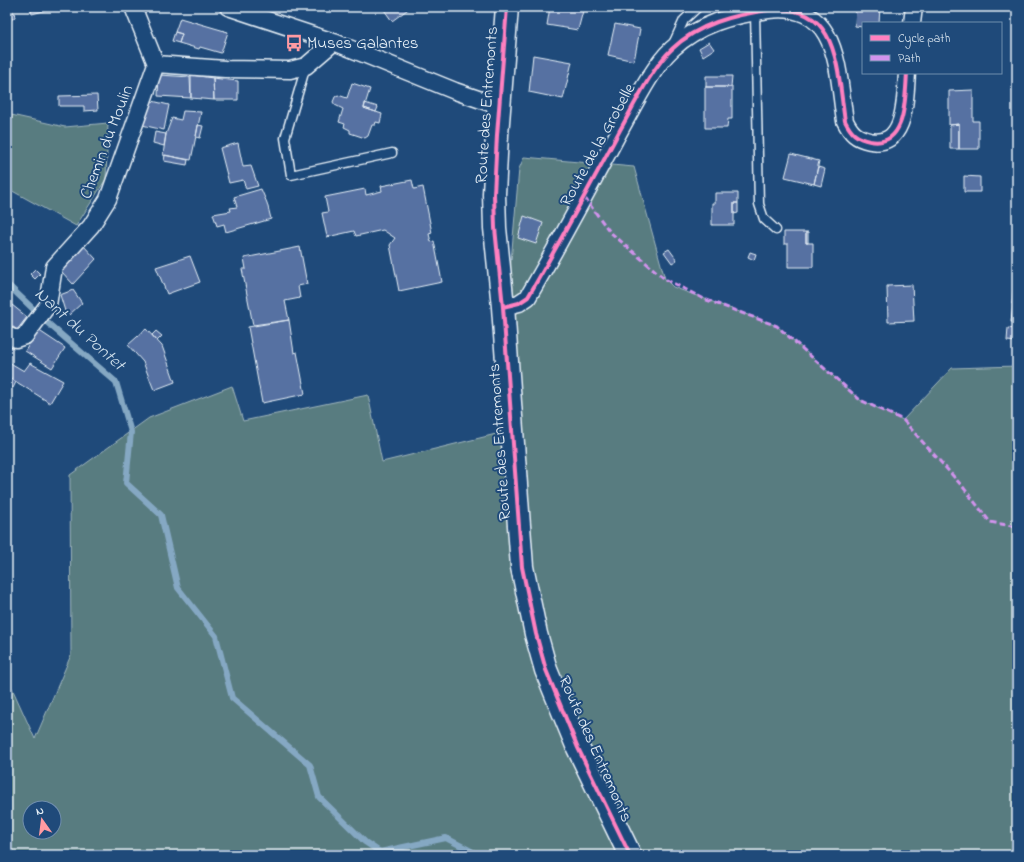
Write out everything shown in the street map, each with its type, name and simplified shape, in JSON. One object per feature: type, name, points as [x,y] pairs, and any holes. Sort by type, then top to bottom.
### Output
[{"type":"main road","name":"Route des Entremonts","points":[[508,7],[499,104],[494,201],[522,567],[536,634],[546,670],[578,748],[630,855]]},
{"type":"street","points":[[133,7],[156,64],[225,69],[290,70],[306,66],[334,42]]},
{"type":"street","points":[[228,7],[334,42],[455,91],[487,102],[499,104]]},
{"type":"street","points":[[912,22],[914,7]]},
{"type":"street","name":"Route de la Grobelle","points":[[503,307],[518,303],[528,297],[643,89],[670,50],[685,38],[705,27],[728,18],[755,12],[773,10],[799,12],[812,16],[830,40],[845,121],[851,133],[860,138],[880,141],[887,140],[895,134],[903,115],[907,74]]},
{"type":"street","name":"Chemin du Moulin","points":[[7,335],[16,339],[25,336],[34,325],[48,305],[54,267],[91,226],[108,199],[156,64]]},
{"type":"lane","points":[[670,50],[684,20],[698,7]]},
{"type":"lane","points":[[755,12],[758,204],[764,219],[776,230]]},
{"type":"lane","points":[[306,66],[285,138],[291,175],[392,153]]},
{"type":"green space","points":[[7,114],[65,127],[108,123],[106,179],[76,226],[7,188]]},
{"type":"green space","points":[[524,157],[634,167],[665,279],[673,287],[777,326],[860,400],[903,420],[952,368],[1017,366],[1017,855],[7,855],[7,677],[35,739],[71,655],[70,475],[149,418],[232,386],[243,421],[368,395],[382,462],[496,434],[519,169]]},
{"type":"building","points":[[30,7],[54,7],[55,8],[32,14]]},
{"type":"building","points":[[382,7],[411,7],[392,21]]},
{"type":"building","points":[[550,7],[584,7],[578,30],[547,25]]},
{"type":"building","points":[[856,7],[880,7],[879,22],[862,22],[862,27],[855,26]]},
{"type":"building","points":[[14,12],[15,17],[8,22],[7,13]]},
{"type":"building","points":[[180,18],[228,32],[221,53],[200,47],[199,49],[179,43],[182,34],[175,32]]},
{"type":"building","points":[[615,24],[640,29],[634,61],[608,55]]},
{"type":"building","points":[[175,32],[182,34],[179,43],[172,41]]},
{"type":"building","points":[[709,42],[714,49],[703,56],[699,48]]},
{"type":"building","points":[[533,55],[572,62],[563,99],[529,92]]},
{"type":"building","points":[[7,69],[8,101],[7,101]]},
{"type":"building","points":[[159,75],[190,77],[191,98],[158,96]]},
{"type":"building","points":[[191,75],[213,78],[214,100],[191,98]]},
{"type":"building","points":[[706,76],[732,76],[731,87],[706,87]]},
{"type":"building","points":[[213,78],[238,81],[238,100],[214,100]]},
{"type":"building","points":[[352,83],[370,89],[364,108],[382,114],[380,123],[376,122],[375,125],[372,125],[368,136],[365,138],[350,133],[350,130],[344,127],[345,124],[339,122],[343,109],[335,105],[333,102],[335,97],[338,95],[347,98]]},
{"type":"building","points":[[705,87],[732,87],[732,119],[728,119],[727,128],[705,128]]},
{"type":"building","points":[[973,90],[973,121],[979,121],[979,149],[959,149],[959,124],[949,125],[949,91]]},
{"type":"building","points":[[97,95],[98,110],[84,111],[84,106],[59,106],[59,96]]},
{"type":"building","points":[[148,100],[169,105],[164,130],[142,125]]},
{"type":"building","points":[[365,103],[378,107],[376,112],[364,108]]},
{"type":"building","points":[[183,111],[201,112],[191,160],[163,155],[166,134],[172,118],[181,120]]},
{"type":"building","points":[[959,124],[959,149],[950,149],[950,125]]},
{"type":"building","points":[[198,125],[203,126],[200,138],[196,137]]},
{"type":"building","points":[[155,132],[166,134],[164,146],[153,143]]},
{"type":"building","points":[[238,143],[243,167],[251,166],[258,186],[246,189],[243,180],[229,183],[220,148]]},
{"type":"building","points":[[791,154],[819,161],[814,184],[785,177]]},
{"type":"building","points":[[165,155],[188,160],[187,165],[164,161]]},
{"type":"building","points":[[818,167],[825,169],[821,186],[814,184]]},
{"type":"building","points":[[964,176],[980,177],[980,192],[964,192]]},
{"type":"building","points":[[412,180],[414,189],[423,187],[432,233],[429,234],[431,242],[434,241],[442,282],[399,291],[390,245],[395,238],[383,230],[356,236],[354,231],[327,237],[322,213],[328,212],[325,197],[365,189],[366,195],[382,191],[381,186]]},
{"type":"building","points":[[261,189],[267,203],[271,219],[226,232],[224,224],[217,226],[213,214],[231,211],[230,208],[237,207],[234,197]]},
{"type":"building","points":[[715,193],[738,193],[738,203],[734,203],[734,225],[712,225],[712,203],[715,203]]},
{"type":"building","points":[[734,203],[738,203],[738,213],[734,214]]},
{"type":"building","points":[[524,216],[543,223],[536,244],[518,238]]},
{"type":"building","points":[[784,232],[806,232],[806,243],[813,243],[813,267],[788,267],[788,244],[784,244]]},
{"type":"building","points":[[806,232],[808,232],[808,243],[806,243]]},
{"type":"building","points":[[83,245],[96,259],[73,284],[61,271]]},
{"type":"building","points":[[300,247],[307,284],[298,286],[300,298],[285,301],[289,320],[253,325],[242,269],[246,269],[244,258]]},
{"type":"building","points":[[669,249],[677,260],[672,263],[664,252]]},
{"type":"building","points":[[750,252],[756,254],[754,260],[748,257]]},
{"type":"building","points":[[190,256],[200,282],[167,294],[156,267]]},
{"type":"building","points":[[35,269],[40,274],[35,279],[30,274]]},
{"type":"building","points":[[912,285],[914,321],[888,322],[887,286]]},
{"type":"building","points":[[1014,285],[1017,285],[1017,305],[1012,304]]},
{"type":"building","points":[[73,290],[82,303],[69,315],[65,311],[60,295]]},
{"type":"building","points":[[7,301],[27,317],[17,330],[7,322]]},
{"type":"building","points":[[1013,304],[1017,305],[1017,322],[1011,322]]},
{"type":"building","points":[[1017,318],[1017,342],[1007,341],[1008,328],[1016,329]]},
{"type":"building","points":[[289,320],[294,353],[297,352],[305,394],[262,403],[248,327]]},
{"type":"building","points":[[146,329],[162,346],[175,382],[154,390],[143,362],[128,345]]},
{"type":"building","points":[[38,330],[65,348],[52,368],[25,351]]},
{"type":"building","points":[[156,331],[162,336],[157,341],[152,335]]},
{"type":"building","points":[[7,361],[24,371],[30,363],[63,381],[50,403],[7,376]]},
{"type":"building","points":[[7,376],[16,382],[13,388],[7,384]]},
{"type":"waterway","name":"Nant du Pontet","points":[[7,284],[50,325],[116,382],[131,432],[126,483],[161,515],[178,588],[216,636],[232,698],[310,765],[319,797],[365,842],[380,852],[446,838],[473,852],[475,855]]},
{"type":"marked path","points":[[584,197],[610,232],[665,279],[704,299],[777,326],[860,400],[903,420],[963,487],[990,522],[1017,527]]},
{"type":"cycle path","points":[[507,7],[494,194],[495,228],[503,307],[522,567],[536,634],[546,670],[578,748],[630,855]]},
{"type":"cycle path","points":[[503,307],[519,303],[528,297],[651,76],[665,56],[682,40],[693,33],[729,18],[768,10],[792,10],[809,17],[822,28],[830,43],[840,81],[845,121],[849,129],[854,134],[870,141],[882,141],[891,137],[897,129],[902,119],[906,95],[907,74]]},
{"type":"place","name":"Muses Galantes","points":[[294,43]]}]
